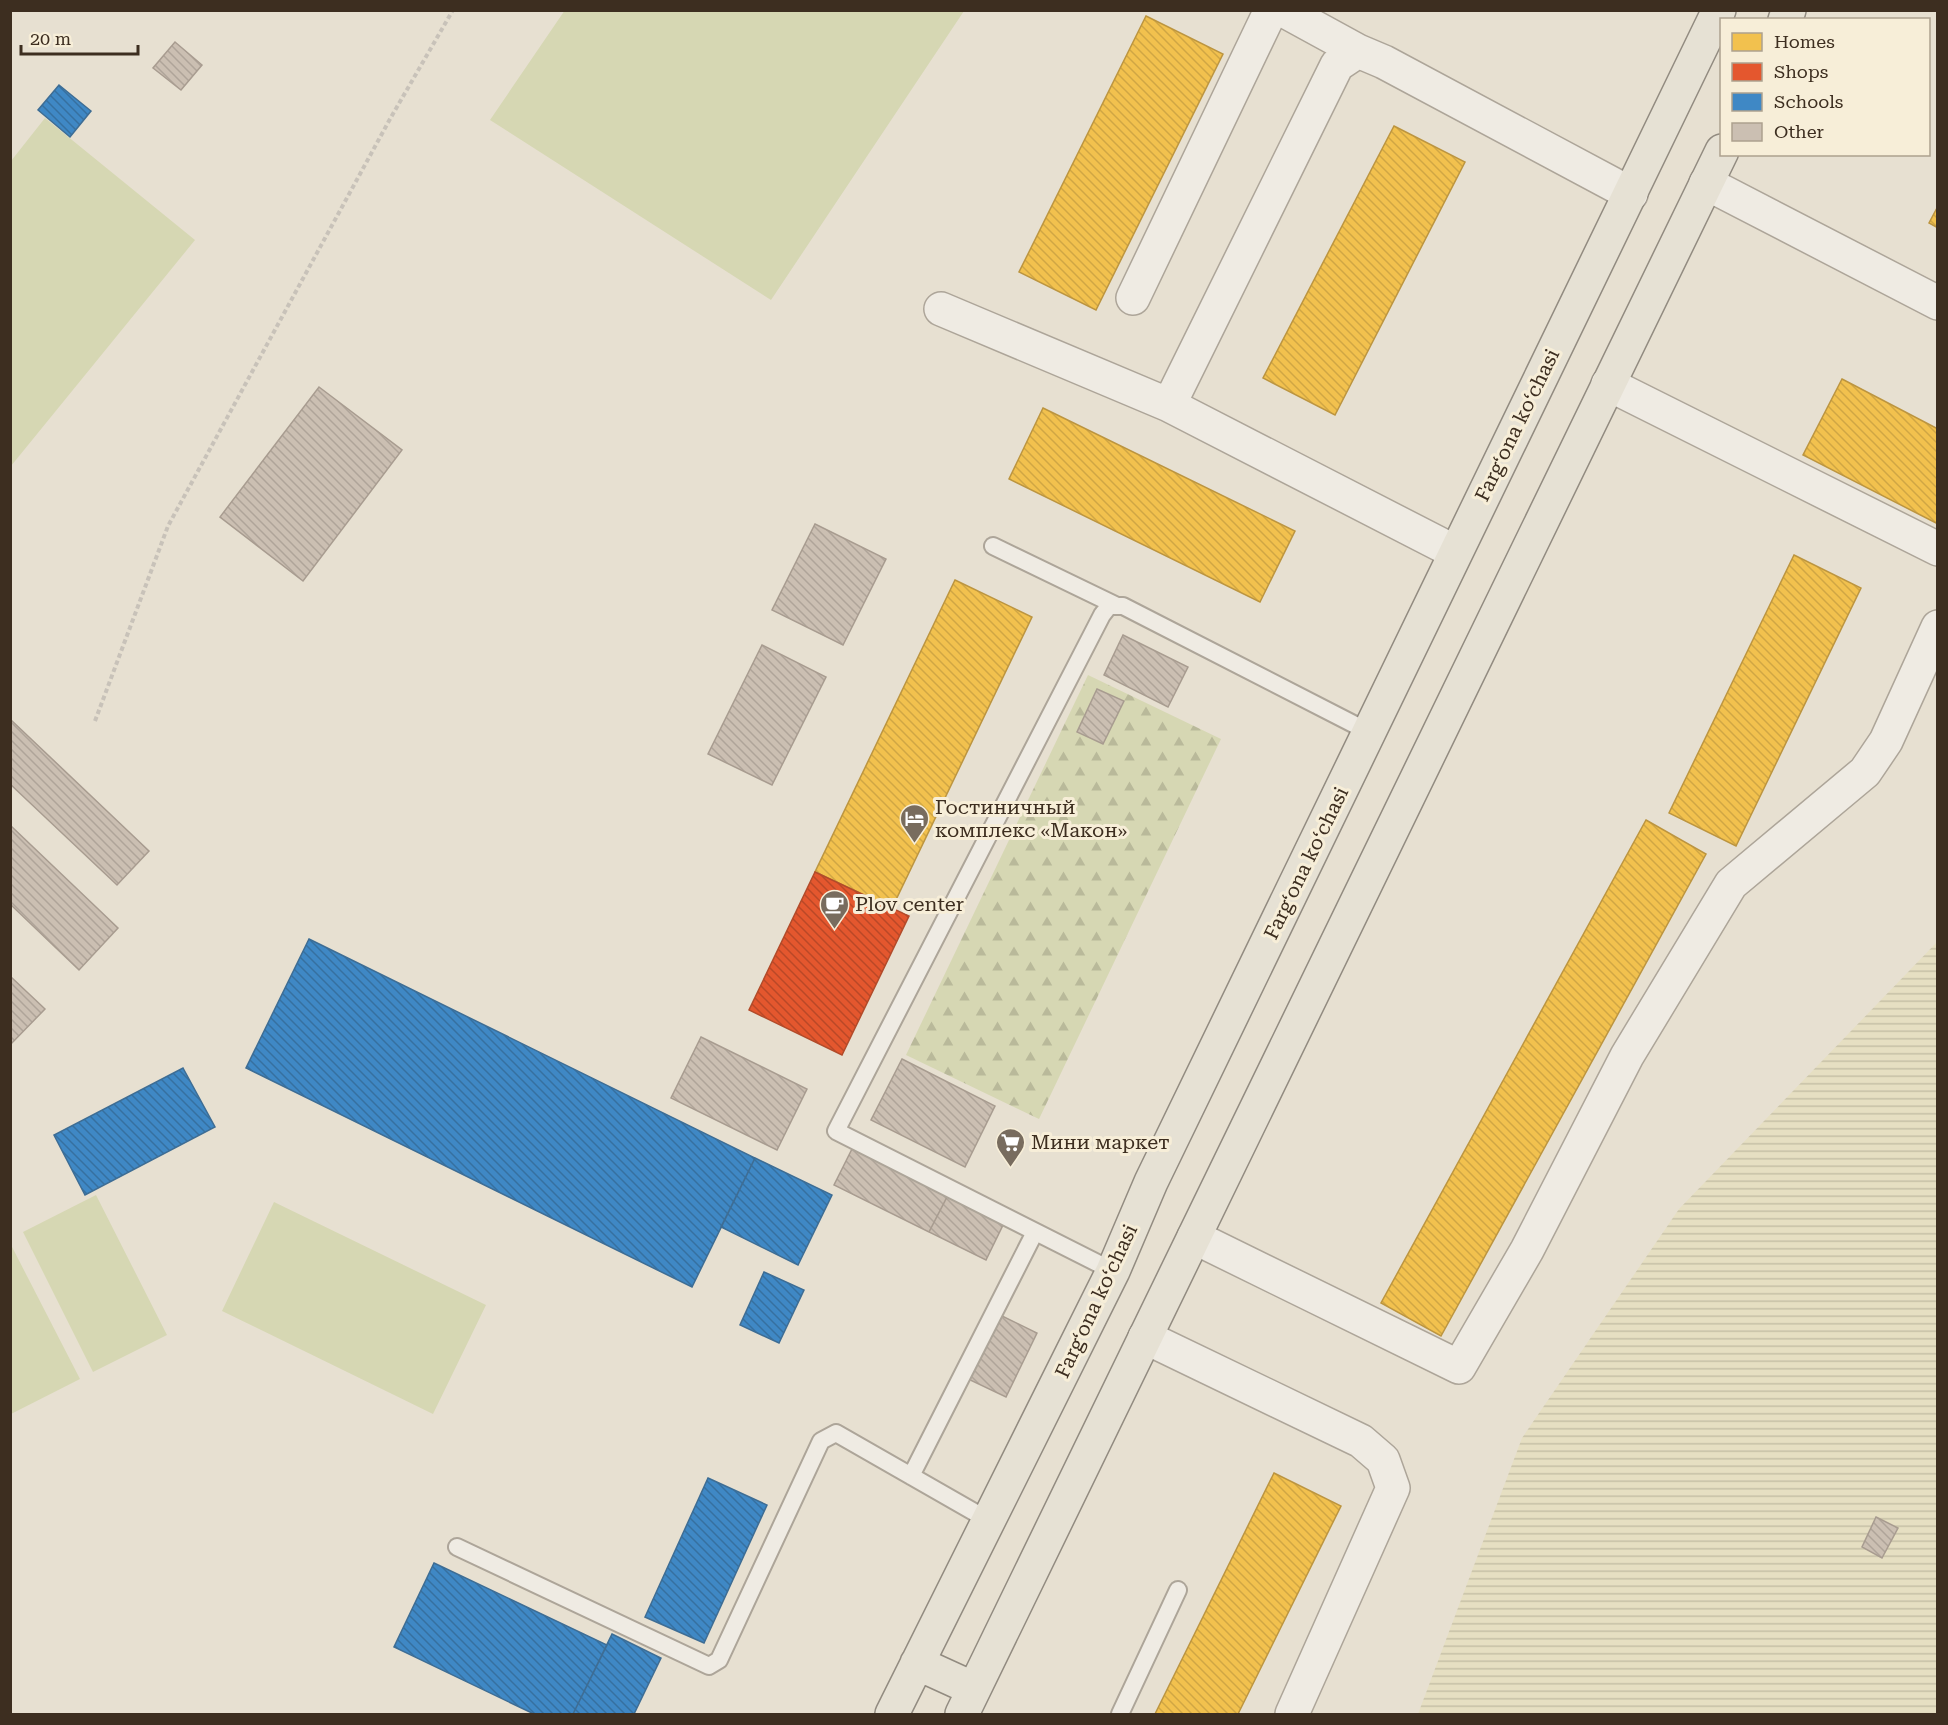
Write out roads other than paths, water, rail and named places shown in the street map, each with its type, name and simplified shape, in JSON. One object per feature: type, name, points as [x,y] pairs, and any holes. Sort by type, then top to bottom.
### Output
[{"type":"main road","name":"Fargʻona koʻchasi","points":[[892,1714],[1113,1271],[1151,1182],[1719,10]]},
{"type":"main road","points":[[917,1663],[968,1702],[1720,155]]},
{"type":"street","points":[[1133,298],[1272,10]]},
{"type":"street","points":[[1283,10],[1631,194]]},
{"type":"street","points":[[1169,405],[1337,64],[1358,51]]},
{"type":"street","points":[[1706,183],[1938,303]]},
{"type":"street","points":[[941,309],[1169,405],[1455,552]]},
{"type":"street","points":[[1608,384],[1938,549]]},
{"type":"street","points":[[1194,1237],[1459,1367],[1527,1250],[1628,1056],[1731,884],[1865,772],[1886,741],[1938,627]]},
{"type":"street","points":[[1145,1337],[1361,1441],[1383,1460],[1393,1488],[1292,1714]]},
{"type":"lane","points":[[993,546],[1115,605],[1123,606],[1369,732]]},
{"type":"lane","points":[[1113,1271],[836,1131],[1102,615],[1110,606],[1115,605]]},
{"type":"lane","points":[[911,1476],[1035,1232]]},
{"type":"lane","points":[[457,1547],[710,1666],[719,1660],[821,1441],[836,1433],[988,1520]]},
{"type":"lane","points":[[1120,1714],[1178,1590]]},
{"type":"place","name":"Гостиничный комплекс «Макон»","points":[[914,844]]},
{"type":"place","name":"Plov center","points":[[834,930]]},
{"type":"place","name":"Мини маркет","points":[[1010,1168]]}]
